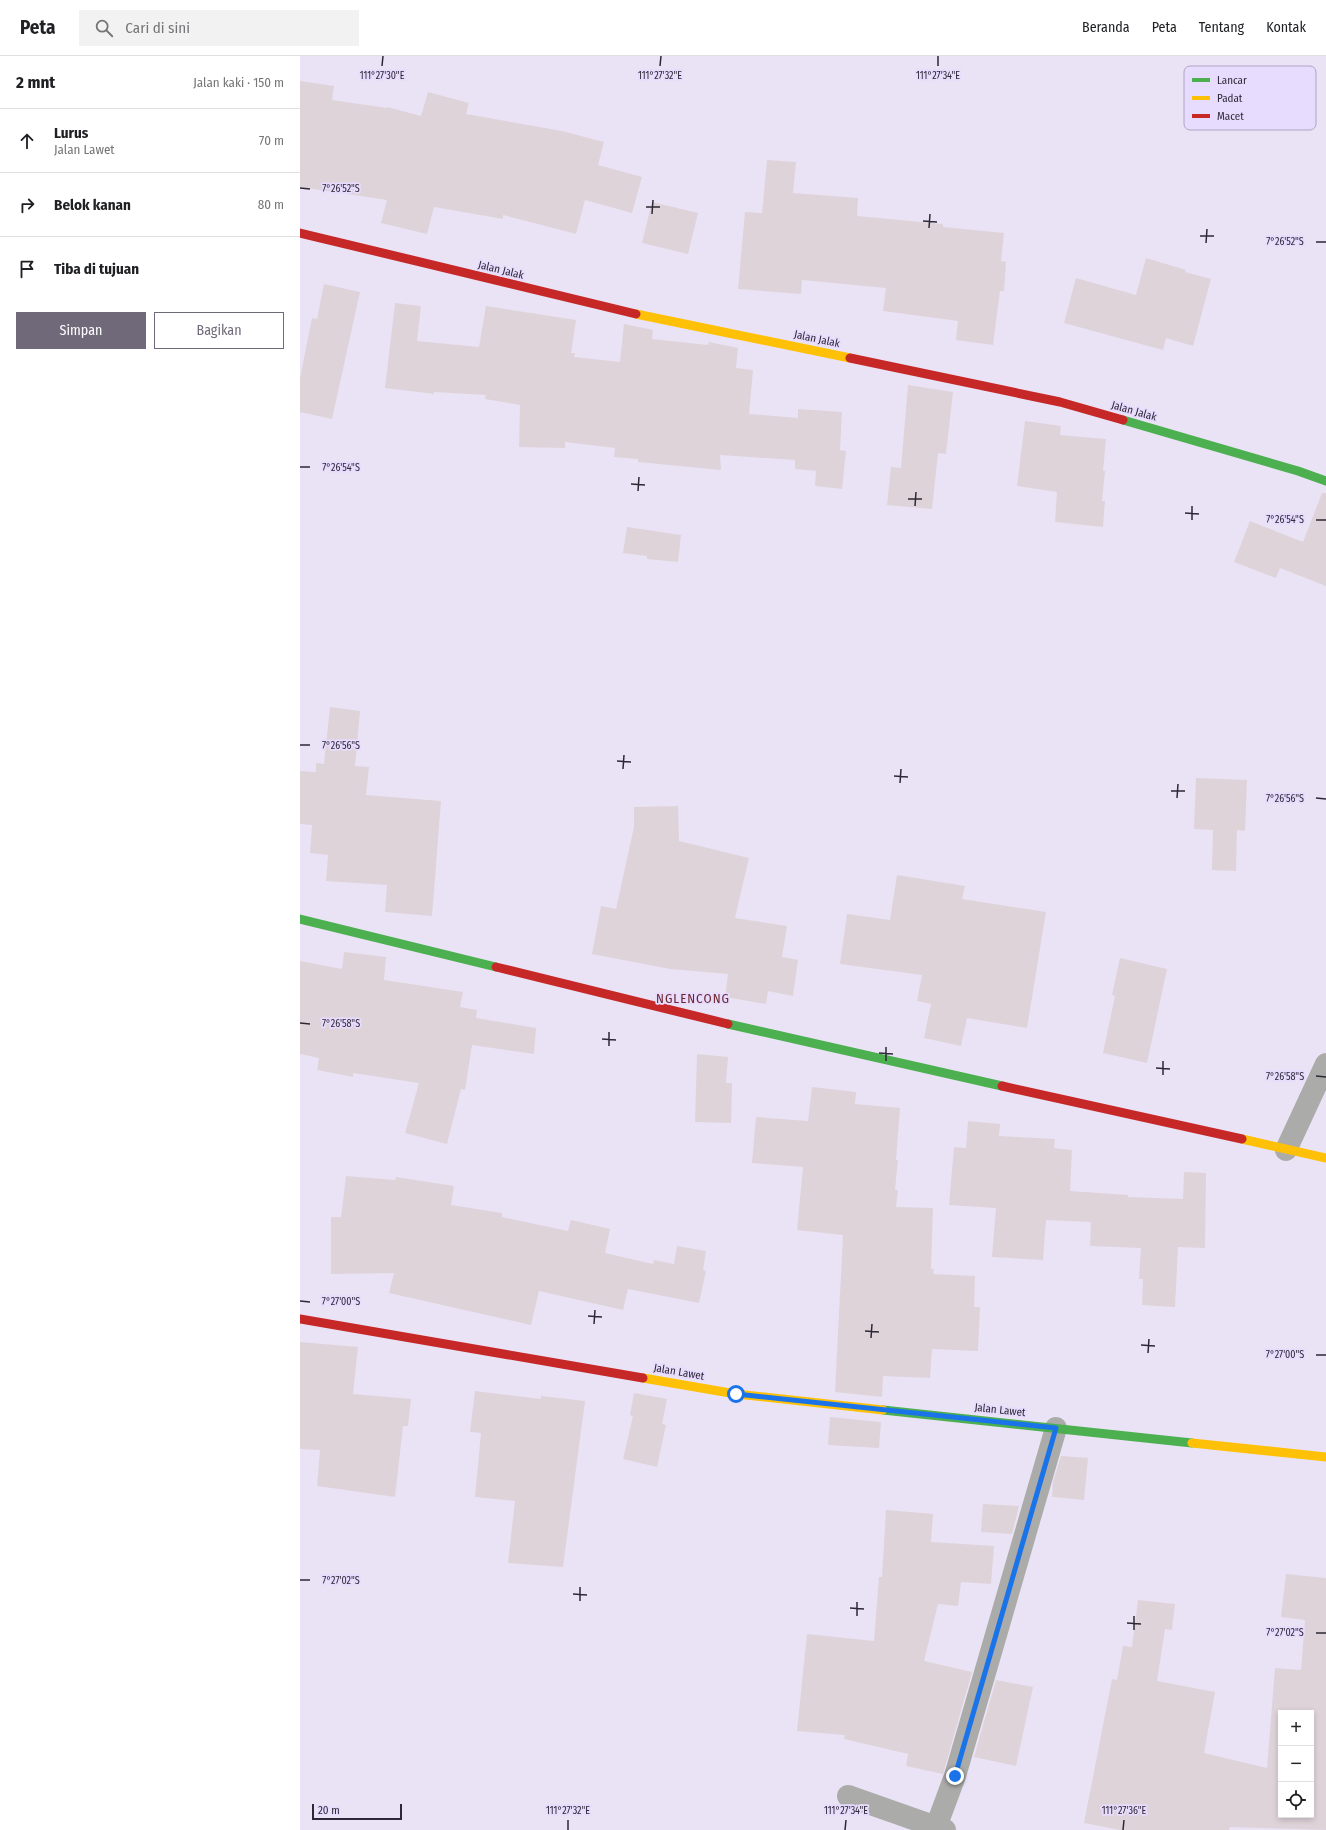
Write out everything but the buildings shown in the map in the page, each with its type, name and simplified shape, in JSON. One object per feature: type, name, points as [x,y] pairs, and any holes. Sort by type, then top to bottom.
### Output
[{"type":"street","name":"Jalan Jalak","points":[[300,233],[608,308],[1060,402],[1298,471],[1326,481]]},
{"type":"street","points":[[300,919],[784,1038],[1326,1158]]},
{"type":"street","points":[[1286,1150],[1326,1064]]},
{"type":"street","name":"Jalan Lawet","points":[[300,1320],[736,1394],[1326,1457]]},
{"type":"street","points":[[848,1796],[940,1828],[1056,1428]]},
{"type":"traffic: fast","points":[[1123,420],[1298,471],[1326,481]]},
{"type":"traffic: fast","points":[[300,919],[496,967]]},
{"type":"traffic: fast","points":[[728,1024],[1002,1086]]},
{"type":"traffic: fast","points":[[883,1410],[1192,1443]]},
{"type":"traffic: slow","points":[[636,314],[850,358]]},
{"type":"traffic: slow","points":[[1242,1139],[1326,1158]]},
{"type":"traffic: slow","points":[[643,1378],[736,1394],[883,1410]]},
{"type":"traffic: slow","points":[[1192,1443],[1326,1457]]},
{"type":"traffic: jam","points":[[300,233],[636,314]]},
{"type":"traffic: jam","points":[[850,358],[1060,402],[1123,420]]},
{"type":"traffic: jam","points":[[496,967],[728,1024]]},
{"type":"traffic: jam","points":[[1002,1086],[1242,1139]]},
{"type":"traffic: jam","points":[[300,1319],[643,1378]]},
{"type":"district","name":"NGLENCONG","points":[[693,998]]},
{"type":"route","points":[[736,1394],[1056,1428],[955,1776]]}]
